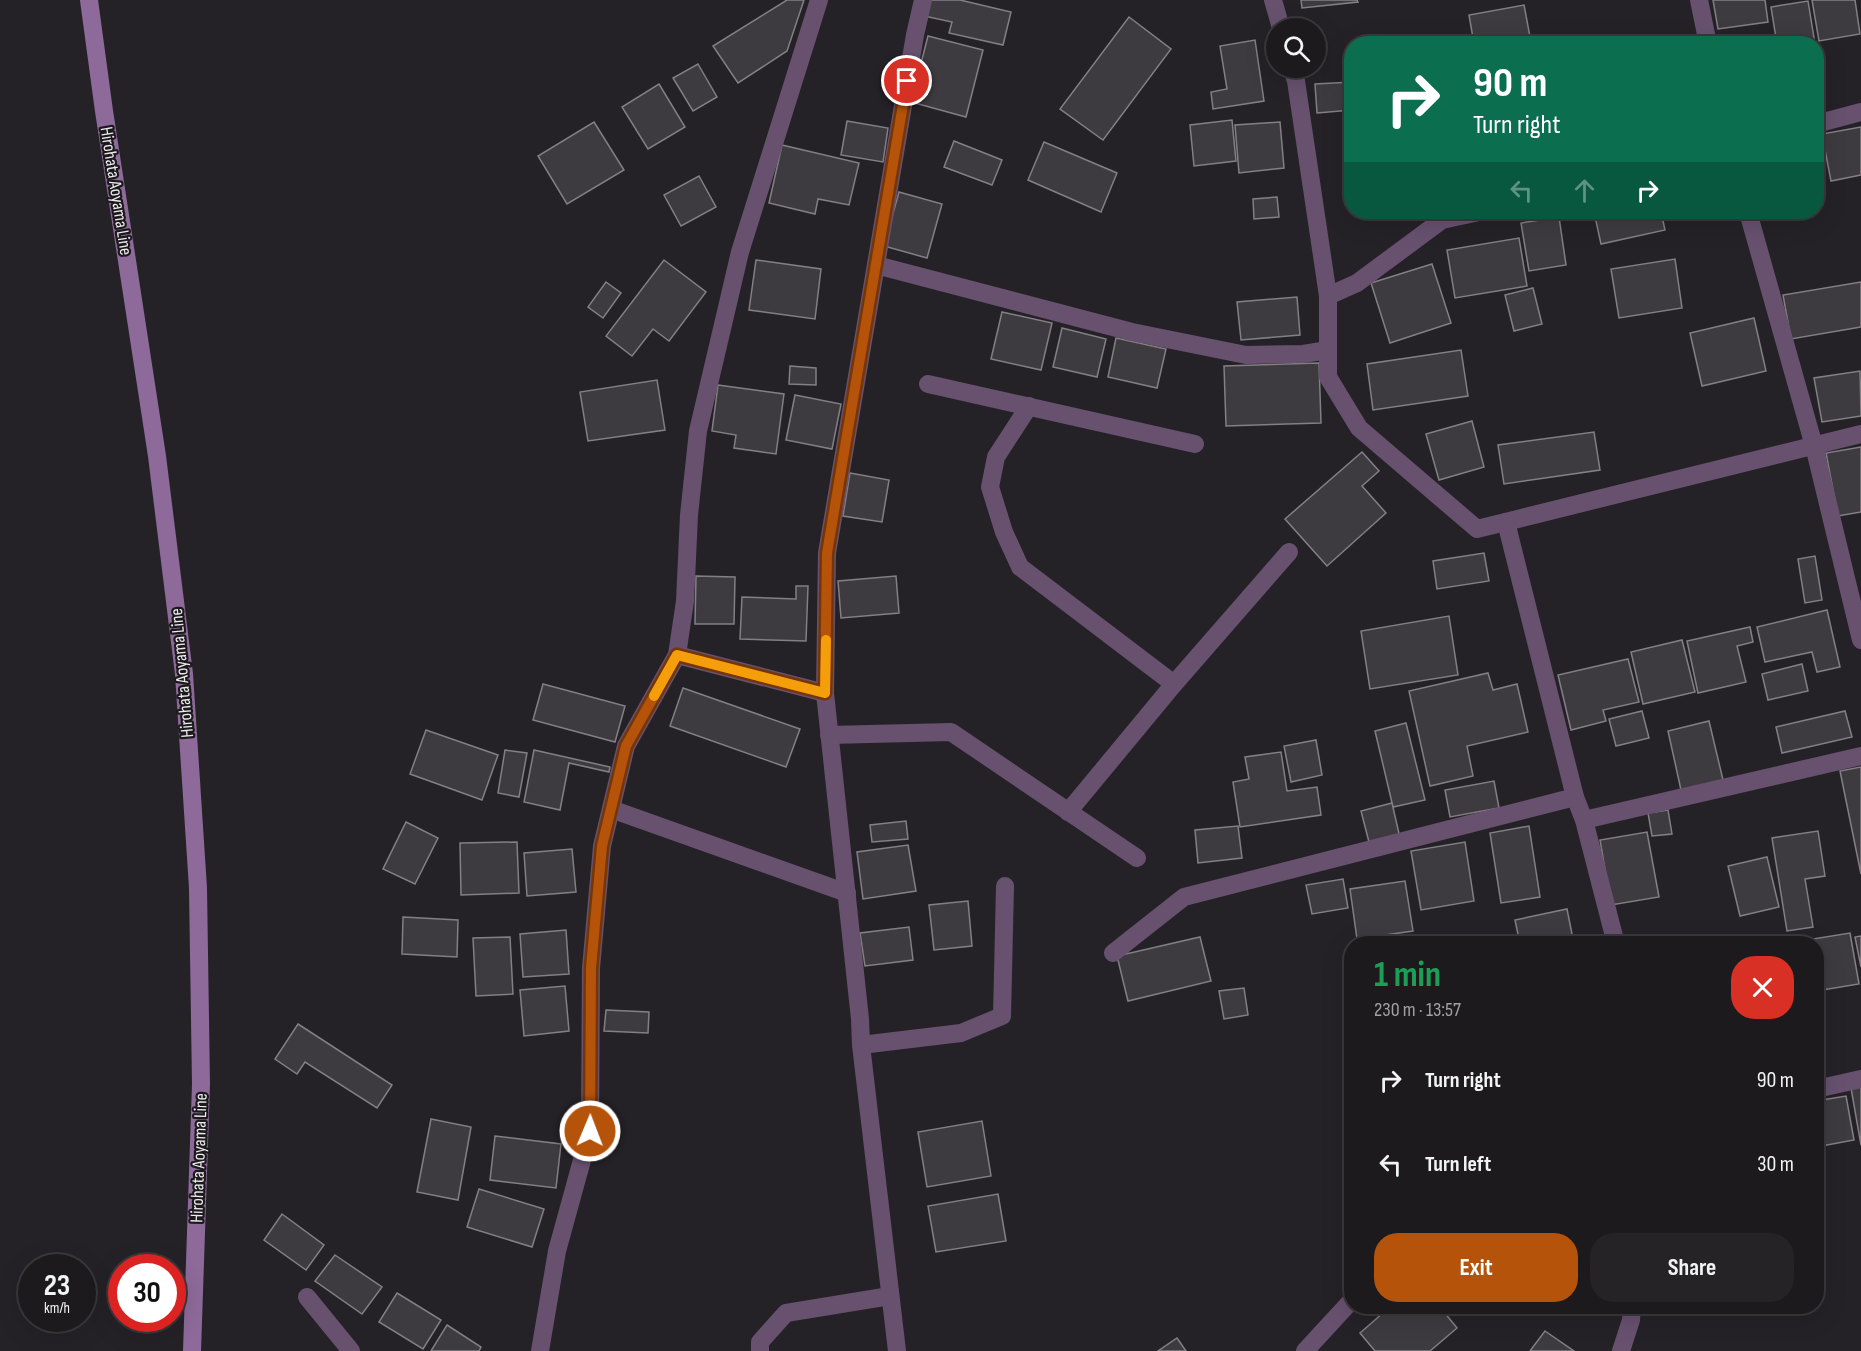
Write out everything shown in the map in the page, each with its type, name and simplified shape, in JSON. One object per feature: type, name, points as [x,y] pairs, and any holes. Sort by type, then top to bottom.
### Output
[{"type":"main road","name":"Hirohata Aoyama Line","points":[[88,0],[157,456],[184,674],[198,888],[201,1084],[192,1351]]},
{"type":"street","points":[[540,1351],[557,1251],[590,1131],[591,968],[602,846],[626,746],[677,655],[685,601],[689,515],[698,430],[740,252],[819,0]]},
{"type":"street","points":[[897,1351],[861,1045],[825,693],[827,553],[915,34],[924,0]]},
{"type":"street","points":[[1273,0],[1278,18]]},
{"type":"street","points":[[1699,0],[1706,36]]},
{"type":"street","points":[[1294,78],[1328,296],[1328,376],[1359,428],[1478,529],[1861,434]]},
{"type":"street","points":[[1824,122],[1861,112]]},
{"type":"street","points":[[1328,296],[1357,283],[1448,219]]},
{"type":"street","points":[[1750,219],[1814,446],[1861,640]]},
{"type":"street","points":[[876,264],[1132,332],[1246,355],[1303,354],[1328,350]]},
{"type":"street","points":[[928,384],[1195,444]]},
{"type":"street","points":[[1029,406],[996,457],[990,487],[1004,532],[1020,567],[1174,684]]},
{"type":"street","points":[[1506,522],[1575,797],[1584,820],[1614,936]]},
{"type":"street","points":[[1068,812],[1174,684],[1289,552]]},
{"type":"street","points":[[677,655],[825,693]]},
{"type":"street","points":[[829,735],[951,732],[1137,858]]},
{"type":"street","points":[[1584,820],[1861,756]]},
{"type":"street","points":[[1113,953],[1184,897],[1575,797]]},
{"type":"street","points":[[610,810],[847,893]]},
{"type":"street","points":[[861,1045],[961,1033],[1002,1016],[1005,886]]},
{"type":"street","points":[[1824,1087],[1861,1079]]},
{"type":"street","points":[[760,1351],[760,1342],[786,1313],[890,1296]]},
{"type":"street","points":[[307,1297],[351,1351]]},
{"type":"street","points":[[1305,1351],[1344,1309]]},
{"type":"street","points":[[1621,1351],[1631,1314]]},
{"type":"building","points":[[787,0],[804,0],[787,51],[738,83],[713,46]]},
{"type":"building","points":[[928,0],[960,0],[1011,12],[1003,45],[949,33],[952,22],[924,16]]},
{"type":"building","points":[[1301,0],[1357,0],[1358,2],[1302,8]]},
{"type":"building","points":[[1713,0],[1765,0],[1768,22],[1718,29]]},
{"type":"building","points":[[1812,0],[1855,0],[1860,34],[1824,40],[1824,36],[1818,36]]},
{"type":"building","points":[[1808,1],[1814,36],[1776,36],[1771,7]]},
{"type":"building","points":[[1524,5],[1530,36],[1473,36],[1469,15]]},
{"type":"building","points":[[1129,17],[1171,49],[1103,140],[1060,109]]},
{"type":"building","points":[[928,36],[983,50],[966,117],[911,102]]},
{"type":"building","points":[[1255,40],[1264,101],[1213,109],[1211,92],[1227,89],[1220,46]]},
{"type":"building","points":[[698,64],[717,97],[693,111],[673,78]]},
{"type":"building","points":[[1344,82],[1344,111],[1317,113],[1315,84]]},
{"type":"building","points":[[659,84],[685,127],[648,149],[622,107]]},
{"type":"building","points":[[1232,120],[1236,161],[1194,166],[1190,125]]},
{"type":"building","points":[[847,121],[888,128],[883,162],[841,155]]},
{"type":"building","points":[[594,122],[624,170],[567,204],[538,156]]},
{"type":"building","points":[[1280,122],[1284,168],[1239,173],[1235,125]]},
{"type":"building","points":[[1861,127],[1861,175],[1831,181],[1824,134]]},
{"type":"building","points":[[954,141],[1002,160],[992,185],[944,167]]},
{"type":"building","points":[[1044,142],[1117,173],[1101,212],[1028,180]]},
{"type":"building","points":[[782,145],[859,163],[849,205],[818,199],[815,214],[769,203]]},
{"type":"building","points":[[699,176],[716,207],[681,226],[664,195]]},
{"type":"building","points":[[899,192],[942,204],[927,258],[884,246]]},
{"type":"building","points":[[1277,197],[1279,217],[1254,219],[1253,199]]},
{"type":"building","points":[[1559,219],[1566,265],[1529,271],[1521,223]]},
{"type":"building","points":[[1596,219],[1663,219],[1665,230],[1601,244]]},
{"type":"building","points":[[1519,238],[1527,286],[1455,298],[1447,250]]},
{"type":"building","points":[[1675,259],[1682,308],[1619,318],[1611,269]]},
{"type":"building","points":[[664,260],[706,292],[669,341],[653,329],[632,356],[606,336]]},
{"type":"building","points":[[756,260],[821,269],[815,319],[749,310]]},
{"type":"building","points":[[1432,264],[1451,323],[1390,343],[1371,283]]},
{"type":"building","points":[[606,282],[621,293],[603,318],[588,307]]},
{"type":"building","points":[[1861,282],[1861,327],[1791,339],[1783,295]]},
{"type":"building","points":[[1533,288],[1542,324],[1514,331],[1505,295]]},
{"type":"building","points":[[1297,297],[1300,335],[1241,340],[1237,302]]},
{"type":"building","points":[[1002,312],[1052,323],[1041,370],[991,359]]},
{"type":"building","points":[[1754,318],[1766,371],[1702,386],[1690,333]]},
{"type":"building","points":[[1062,328],[1106,339],[1097,377],[1053,367]]},
{"type":"building","points":[[1116,338],[1166,349],[1157,388],[1108,377]]},
{"type":"building","points":[[1461,350],[1468,396],[1373,410],[1367,364]]},
{"type":"building","points":[[1319,363],[1321,423],[1226,426],[1224,366]]},
{"type":"building","points":[[790,366],[816,368],[816,385],[789,384]]},
{"type":"building","points":[[1860,371],[1861,416],[1822,422],[1814,378]]},
{"type":"building","points":[[657,380],[665,430],[588,441],[580,392]]},
{"type":"building","points":[[718,385],[784,394],[776,454],[734,448],[736,435],[712,431]]},
{"type":"building","points":[[795,395],[841,404],[832,449],[786,440]]},
{"type":"building","points":[[1472,421],[1484,467],[1439,480],[1426,434]]},
{"type":"building","points":[[1594,432],[1600,470],[1504,484],[1498,445]]},
{"type":"building","points":[[1861,447],[1861,512],[1838,516],[1826,453]]},
{"type":"building","points":[[1362,452],[1379,471],[1362,486],[1386,513],[1327,566],[1285,519]]},
{"type":"building","points":[[850,473],[889,480],[882,522],[843,516]]},
{"type":"building","points":[[1484,553],[1489,581],[1437,589],[1433,561]]},
{"type":"building","points":[[1815,556],[1822,600],[1805,603],[1798,559]]},
{"type":"building","points":[[696,576],[735,577],[734,624],[695,624]]},
{"type":"building","points":[[896,576],[899,613],[841,618],[838,581]]},
{"type":"building","points":[[796,586],[808,586],[806,641],[740,639],[742,597],[796,599]]},
{"type":"building","points":[[1827,610],[1840,667],[1817,672],[1812,652],[1765,662],[1757,627]]},
{"type":"building","points":[[1449,616],[1458,675],[1370,689],[1361,631]]},
{"type":"building","points":[[1750,627],[1753,642],[1737,646],[1746,682],[1698,693],[1687,641]]},
{"type":"building","points":[[1682,640],[1695,692],[1643,704],[1631,652]]},
{"type":"building","points":[[1628,659],[1639,702],[1603,710],[1606,721],[1571,730],[1558,675]]},
{"type":"building","points":[[1802,664],[1808,691],[1768,700],[1762,674]]},
{"type":"building","points":[[1488,673],[1493,690],[1517,684],[1528,732],[1467,746],[1473,776],[1430,786],[1409,691]]},
{"type":"building","points":[[543,684],[625,706],[615,742],[533,720]]},
{"type":"building","points":[[683,688],[800,729],[786,767],[670,726]]},
{"type":"building","points":[[1642,711],[1649,738],[1616,746],[1609,719]]},
{"type":"building","points":[[1845,711],[1852,737],[1782,753],[1776,727]]},
{"type":"building","points":[[1709,721],[1723,780],[1681,790],[1668,731]]},
{"type":"building","points":[[1406,723],[1425,800],[1393,807],[1375,731]]},
{"type":"building","points":[[426,730],[498,755],[482,800],[410,774]]},
{"type":"building","points":[[1316,740],[1322,775],[1291,782],[1284,746]]},
{"type":"building","points":[[505,750],[527,753],[519,797],[498,793]]},
{"type":"building","points":[[534,750],[610,767],[609,772],[569,763],[560,810],[524,802]]},
{"type":"building","points":[[1281,752],[1287,791],[1317,787],[1321,815],[1240,827],[1233,782],[1249,779],[1245,757]]},
{"type":"building","points":[[1861,767],[1861,874],[1840,771]]},
{"type":"building","points":[[1494,781],[1499,808],[1450,817],[1445,790]]},
{"type":"building","points":[[1392,803],[1400,838],[1370,846],[1361,811]]},
{"type":"building","points":[[1668,810],[1672,834],[1652,836],[1648,813]]},
{"type":"building","points":[[906,821],[908,839],[872,842],[870,825]]},
{"type":"building","points":[[406,822],[438,838],[415,884],[383,869]]},
{"type":"building","points":[[1238,826],[1242,858],[1198,863],[1195,830]]},
{"type":"building","points":[[1529,826],[1540,897],[1501,903],[1490,833]]},
{"type":"building","points":[[1818,831],[1825,876],[1805,879],[1813,927],[1787,931],[1772,838]]},
{"type":"building","points":[[1647,832],[1659,897],[1611,905],[1600,840]]},
{"type":"building","points":[[517,842],[519,893],[461,895],[460,843]]},
{"type":"building","points":[[1465,842],[1474,901],[1421,910],[1411,851]]},
{"type":"building","points":[[908,845],[916,891],[863,899],[857,852]]},
{"type":"building","points":[[572,849],[576,892],[527,896],[524,853]]},
{"type":"building","points":[[1767,857],[1779,907],[1740,916],[1728,866]]},
{"type":"building","points":[[1343,879],[1348,908],[1312,914],[1306,885]]},
{"type":"building","points":[[1405,881],[1413,931],[1378,936],[1357,936],[1350,889]]},
{"type":"building","points":[[968,901],[972,946],[934,950],[929,905]]},
{"type":"building","points":[[1567,909],[1572,936],[1518,936],[1515,920]]},
{"type":"building","points":[[403,917],[458,920],[457,957],[402,954]]},
{"type":"building","points":[[909,927],[913,960],[865,966],[860,933]]},
{"type":"building","points":[[566,930],[569,974],[523,977],[520,934]]},
{"type":"building","points":[[1850,933],[1859,984],[1824,990],[1824,937]]},
{"type":"building","points":[[1861,936],[1861,967],[1855,937]]},
{"type":"building","points":[[510,937],[513,994],[476,996],[473,938]]},
{"type":"building","points":[[1200,937],[1211,981],[1128,1001],[1117,956]]},
{"type":"building","points":[[565,986],[569,1031],[524,1036],[520,990]]},
{"type":"building","points":[[1244,988],[1248,1015],[1224,1019],[1219,991]]},
{"type":"building","points":[[606,1010],[649,1012],[648,1033],[604,1031]]},
{"type":"building","points":[[298,1024],[392,1085],[377,1108],[305,1062],[297,1074],[275,1059]]},
{"type":"building","points":[[1861,1086],[1861,1145],[1851,1088]]},
{"type":"building","points":[[1846,1096],[1854,1140],[1824,1146],[1824,1100]]},
{"type":"building","points":[[431,1119],[471,1127],[458,1200],[417,1192]]},
{"type":"building","points":[[982,1121],[991,1176],[927,1187],[918,1132]]},
{"type":"building","points":[[495,1136],[561,1144],[556,1188],[490,1180]]},
{"type":"building","points":[[479,1189],[544,1209],[532,1247],[467,1227]]},
{"type":"building","points":[[998,1194],[1006,1241],[936,1252],[928,1206]]},
{"type":"building","points":[[282,1214],[324,1245],[306,1270],[264,1240]]},
{"type":"building","points":[[335,1255],[382,1287],[362,1314],[315,1281]]},
{"type":"building","points":[[397,1293],[441,1320],[423,1349],[379,1322]]},
{"type":"building","points":[[1382,1314],[1446,1314],[1457,1328],[1430,1351],[1375,1351],[1360,1333]]},
{"type":"building","points":[[447,1325],[481,1347],[479,1351],[431,1351]]},
{"type":"building","points":[[1545,1331],[1574,1351],[1530,1351]]},
{"type":"building","points":[[1177,1338],[1186,1351],[1158,1351]]},
{"type":"slow traffic","points":[[654,696],[677,655],[825,693],[826,640]]},
{"type":"route","points":[[590,1131],[591,968],[602,846],[626,746],[677,655],[825,693],[827,553],[907,81]]}]
